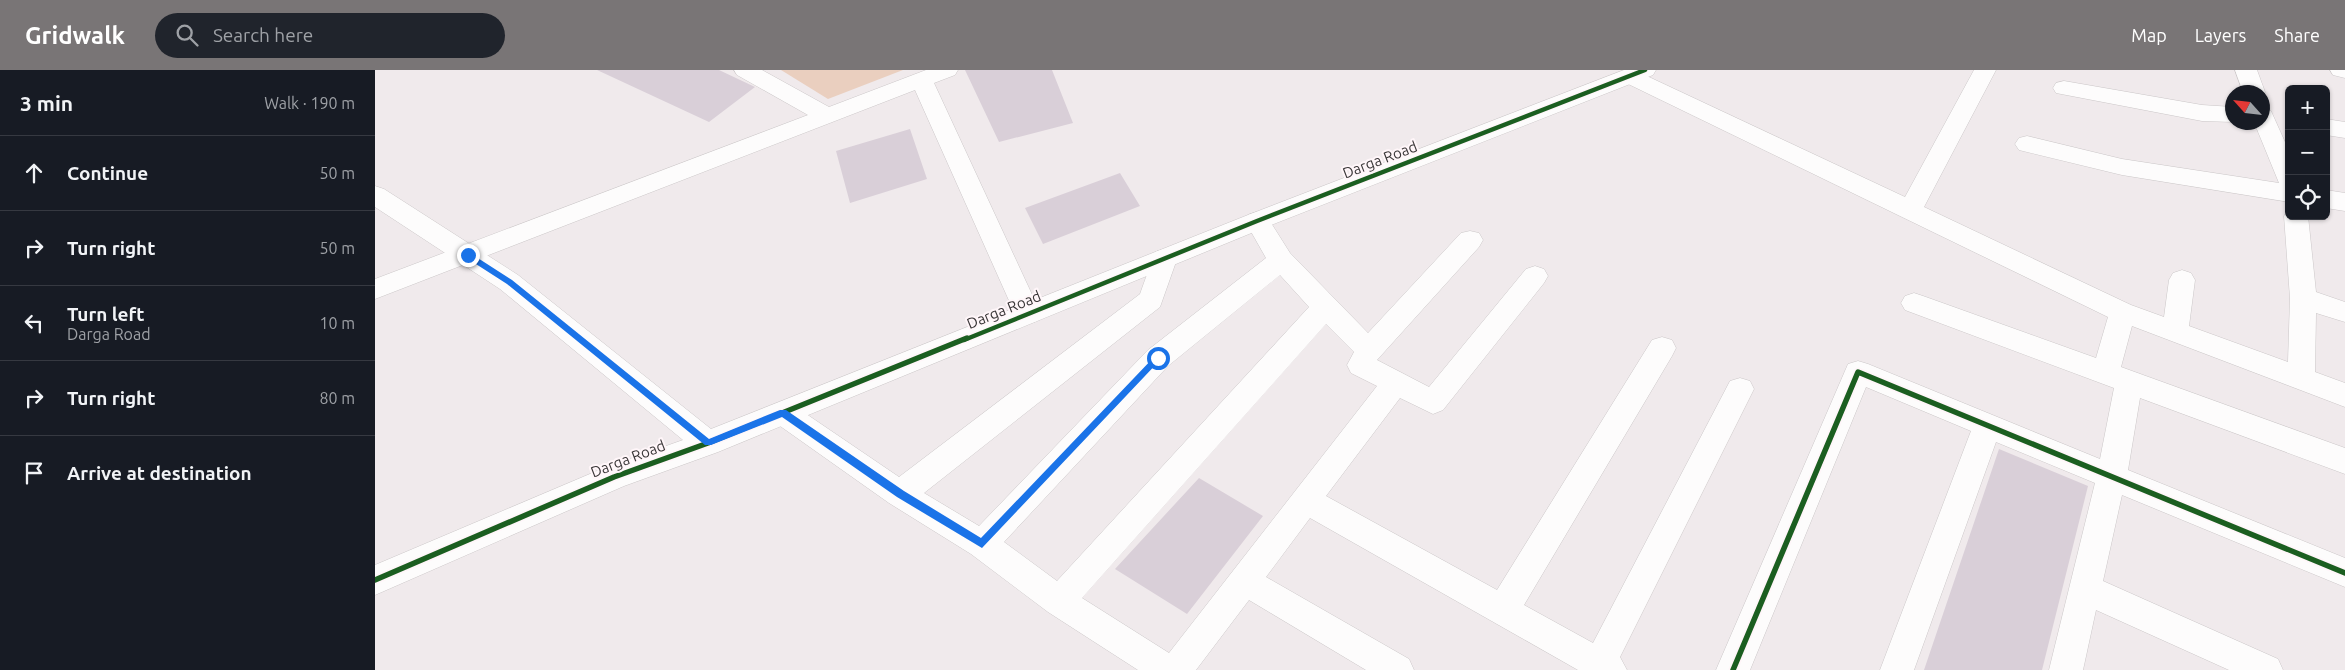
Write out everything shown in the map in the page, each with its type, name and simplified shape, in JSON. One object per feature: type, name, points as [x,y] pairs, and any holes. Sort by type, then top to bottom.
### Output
[{"type":"street","points":[[745,70],[828,116]]},
{"type":"street","points":[[375,290],[947,70]]},
{"type":"street","points":[[1910,210],[1985,70]]},
{"type":"street","points":[[2246,70],[2251,85]]},
{"type":"street","points":[[1638,73],[1910,210],[2122,312],[2345,394]]},
{"type":"street","name":"Darga Road","points":[[375,580],[614,477],[708,443],[1257,222],[1638,73]]},
{"type":"street","points":[[922,80],[1028,314]]},
{"type":"street","points":[[2064,88],[2202,113],[2225,114]]},
{"type":"street","points":[[2270,118],[2285,120]]},
{"type":"street","points":[[2330,128],[2345,130]]},
{"type":"street","points":[[2268,130],[2287,175]]},
{"type":"street","points":[[2027,144],[2122,167],[2285,192]]},
{"type":"street","points":[[375,195],[509,282],[708,443]]},
{"type":"street","points":[[2330,200],[2345,202]]},
{"type":"street","points":[[2296,220],[2303,298],[2301,379]]},
{"type":"street","points":[[1257,222],[1281,260],[1369,350]]},
{"type":"street","points":[[1470,240],[1369,350],[1361,365],[1433,402],[1535,276]]},
{"type":"street","points":[[901,494],[1151,300],[1164,259]]},
{"type":"street","points":[[982,544],[1158,358],[1281,260]]},
{"type":"street","points":[[2175,331],[2182,280]]},
{"type":"street","points":[[2303,298],[2345,312]]},
{"type":"street","points":[[1913,303],[2345,461]]},
{"type":"street","points":[[1059,601],[1325,307]]},
{"type":"street","points":[[2066,670],[2112,476],[2122,312]]},
{"type":"street","points":[[1503,610],[1662,348]]},
{"type":"street","points":[[1733,670],[1858,372],[1987,427],[2112,476],[2345,573]]},
{"type":"street","points":[[1176,670],[1396,382]]},
{"type":"street","points":[[1306,500],[1604,667],[1740,388]]},
{"type":"street","points":[[783,413],[901,494],[982,544],[1059,601],[1167,670]]},
{"type":"street","points":[[1897,670],[1987,427]]},
{"type":"street","points":[[1245,581],[1397,670]]},
{"type":"street","points":[[2085,589],[2266,670]]},
{"type":"shaded area","points":[[781,70],[903,70],[828,99]]},
{"type":"building","points":[[597,70],[719,70],[755,87],[709,122]]},
{"type":"building","points":[[965,70],[1052,70],[1073,123],[999,142]]},
{"type":"building","points":[[910,129],[927,179],[850,203],[836,151]]},
{"type":"building","points":[[1120,173],[1140,206],[1043,244],[1025,208]]},
{"type":"building","points":[[1999,449],[2088,486],[2042,670],[1924,670]]},
{"type":"building","points":[[1199,478],[1263,516],[1187,614],[1115,569]]},
{"type":"cycle path","points":[[375,580],[614,477],[708,443],[1257,221],[1645,70]]},
{"type":"cycle path","points":[[1733,670],[1858,372],[2345,573]]},
{"type":"route","points":[[468,255],[509,282],[708,443],[783,413],[901,494],[982,544],[1158,358]]}]
